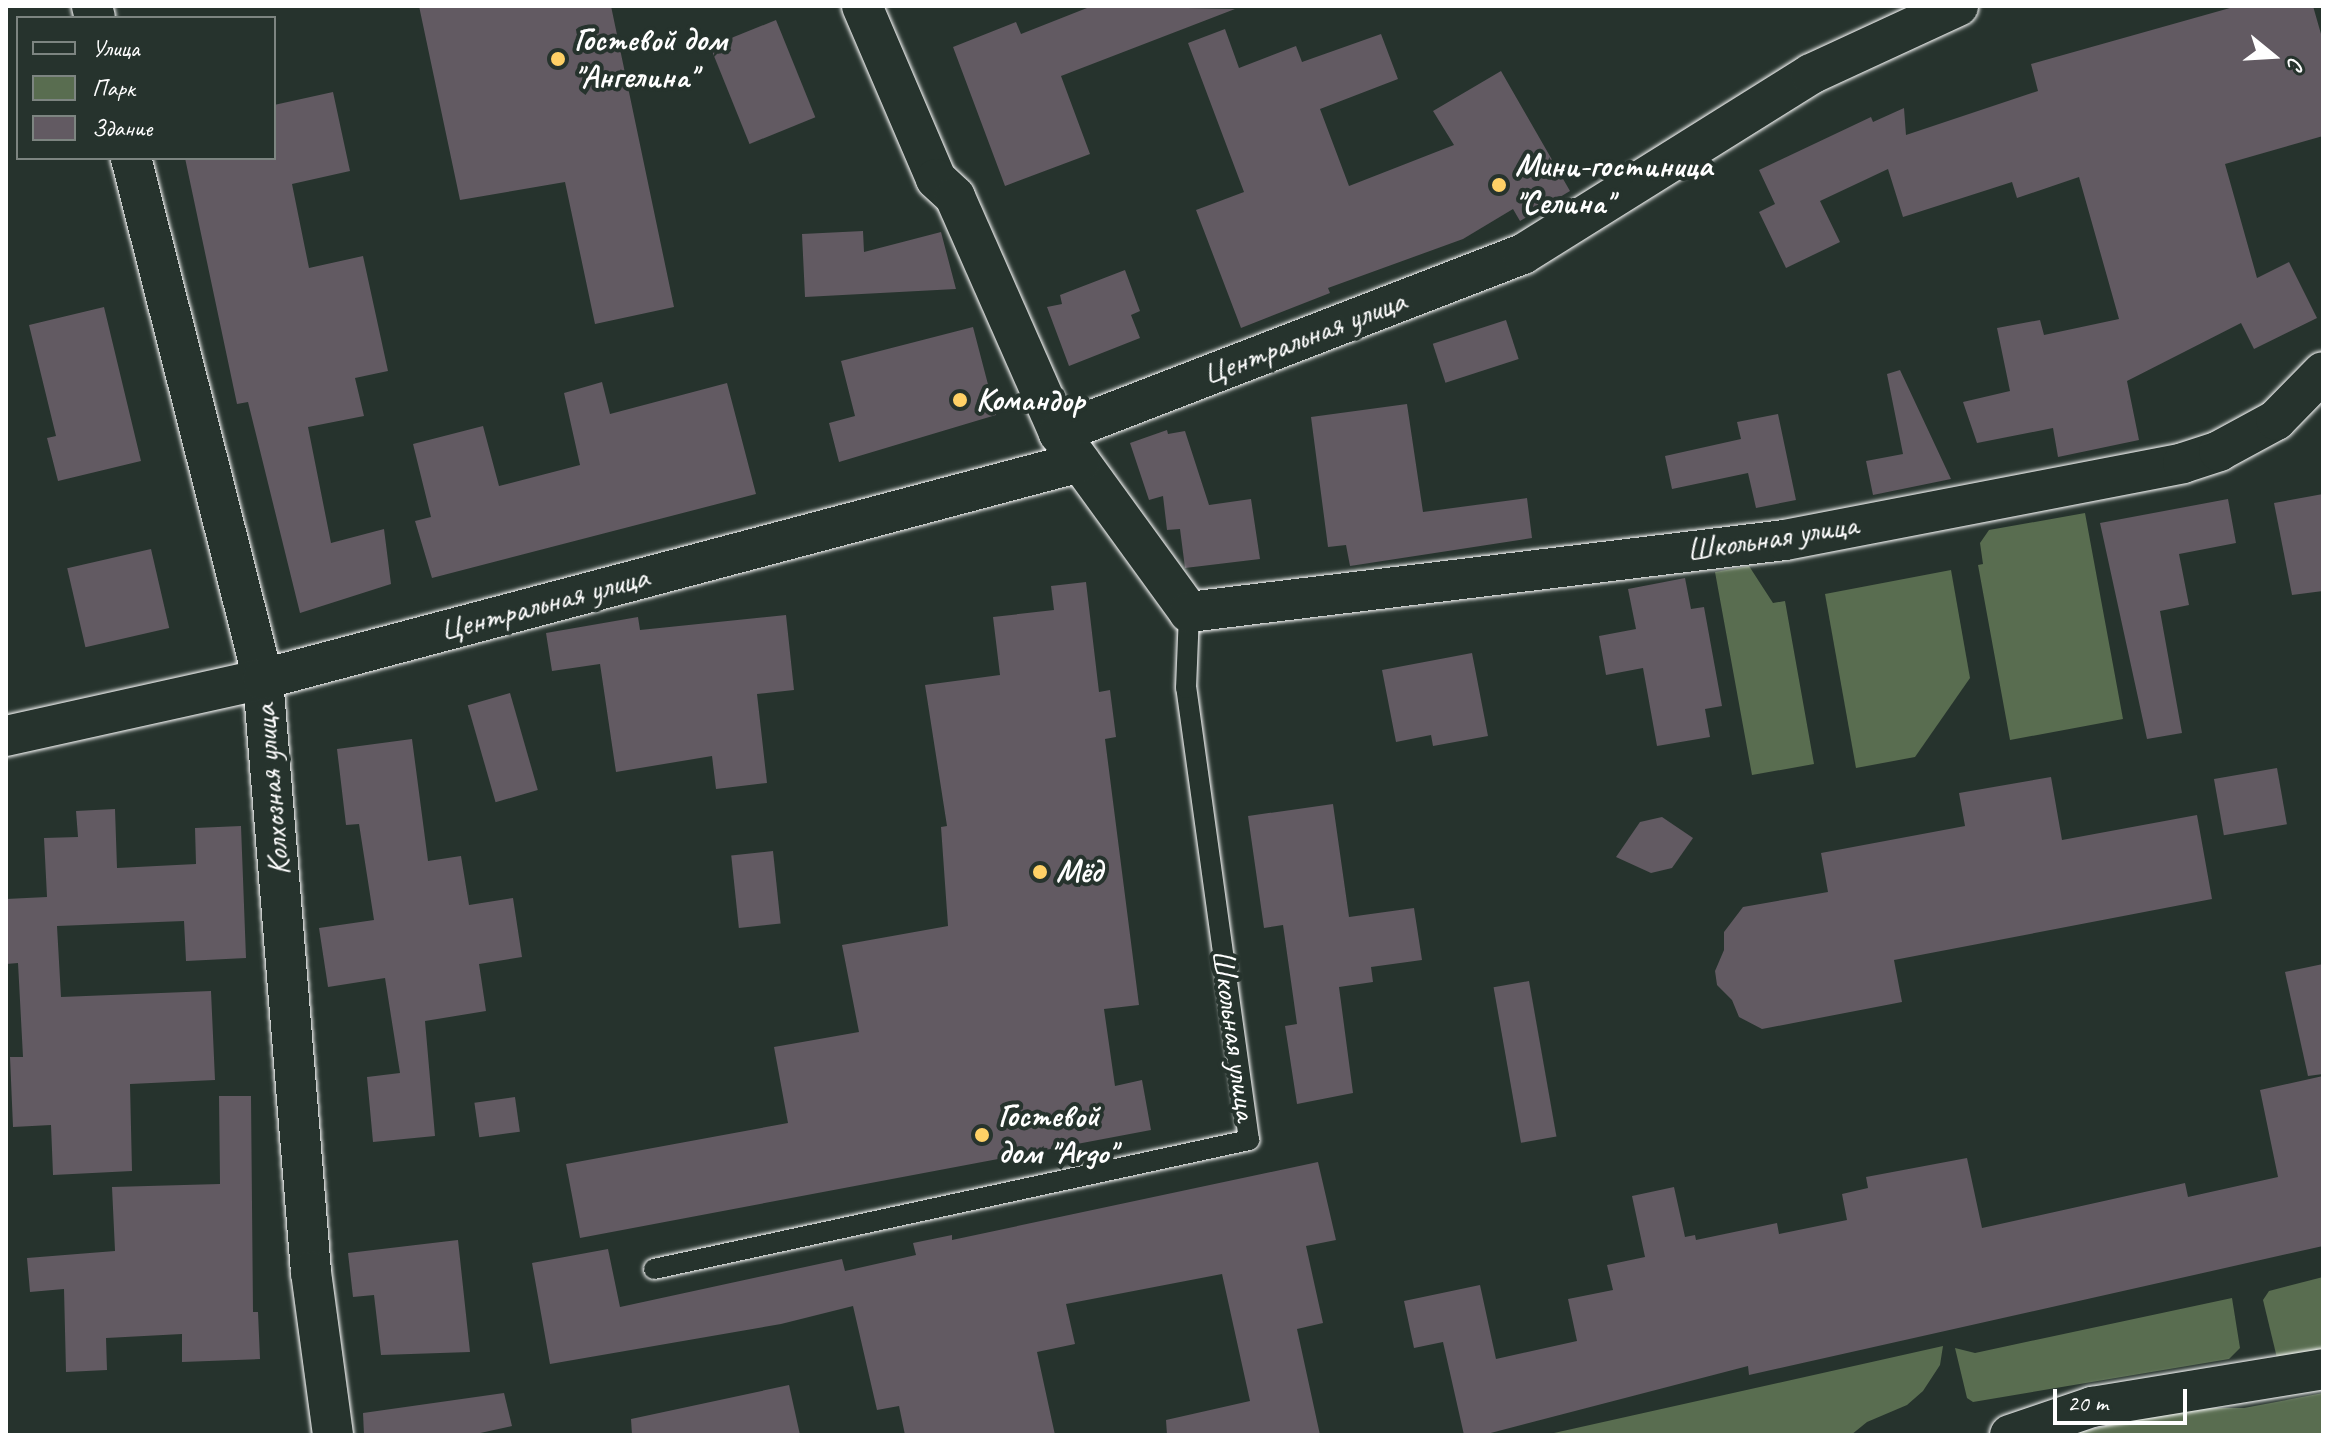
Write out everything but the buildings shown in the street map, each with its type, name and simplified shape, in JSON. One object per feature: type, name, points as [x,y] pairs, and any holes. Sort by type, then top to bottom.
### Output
[{"type":"street","points":[[862,6],[936,179],[955,197],[1069,448],[1189,612]]},
{"type":"street","name":"Центральная улица","points":[[6,736],[263,679],[1069,448],[1523,254],[1811,74],[1958,6]]},
{"type":"street","name":"Колхозная улица","points":[[132,160],[263,679],[311,1272],[333,1435]]},
{"type":"street","name":"Школьная улица","points":[[1189,612],[1785,540],[2183,463],[2219,451],[2276,420],[2323,372]]},
{"type":"street","points":[[2010,1435],[2092,1407],[2323,1369]]},
{"type":"lane","name":"Школьная улица","points":[[654,1269],[1249,1140],[1186,688],[1189,612]]},
{"type":"green space","points":[[2085,513],[2123,719],[2010,740],[1978,565],[1983,564],[1980,543],[1989,530]]},
{"type":"green space","points":[[1749,566],[1773,603],[1785,601],[1814,764],[1752,775],[1715,572]]},
{"type":"green space","points":[[1951,570],[1970,678],[1915,757],[1856,768],[1825,594]]},
{"type":"green space","points":[[2323,1277],[2323,1354],[2277,1358],[2263,1300],[2269,1291]]},
{"type":"green space","points":[[2232,1298],[2240,1348],[2229,1359],[1973,1402],[1967,1398],[1955,1348],[1975,1353]]},
{"type":"green space","points":[[1943,1346],[1940,1365],[1923,1391],[1907,1405],[1867,1422],[1851,1435],[1545,1435]]},
{"type":"green space","points":[[2323,1393],[2323,1435],[2063,1435],[2191,1408],[2244,1408]]},
{"type":"place","name":"Гостевой дом \"Ангелина\"","points":[[558,59]]},
{"type":"place","name":"Мини-гостиница \"Селина\"","points":[[1499,185]]},
{"type":"place","name":"Командор","points":[[960,400]]},
{"type":"place","name":"Мёд","points":[[1040,872]]},
{"type":"place","name":"Гостевой дом \"Argo\"","points":[[982,1135]]}]
